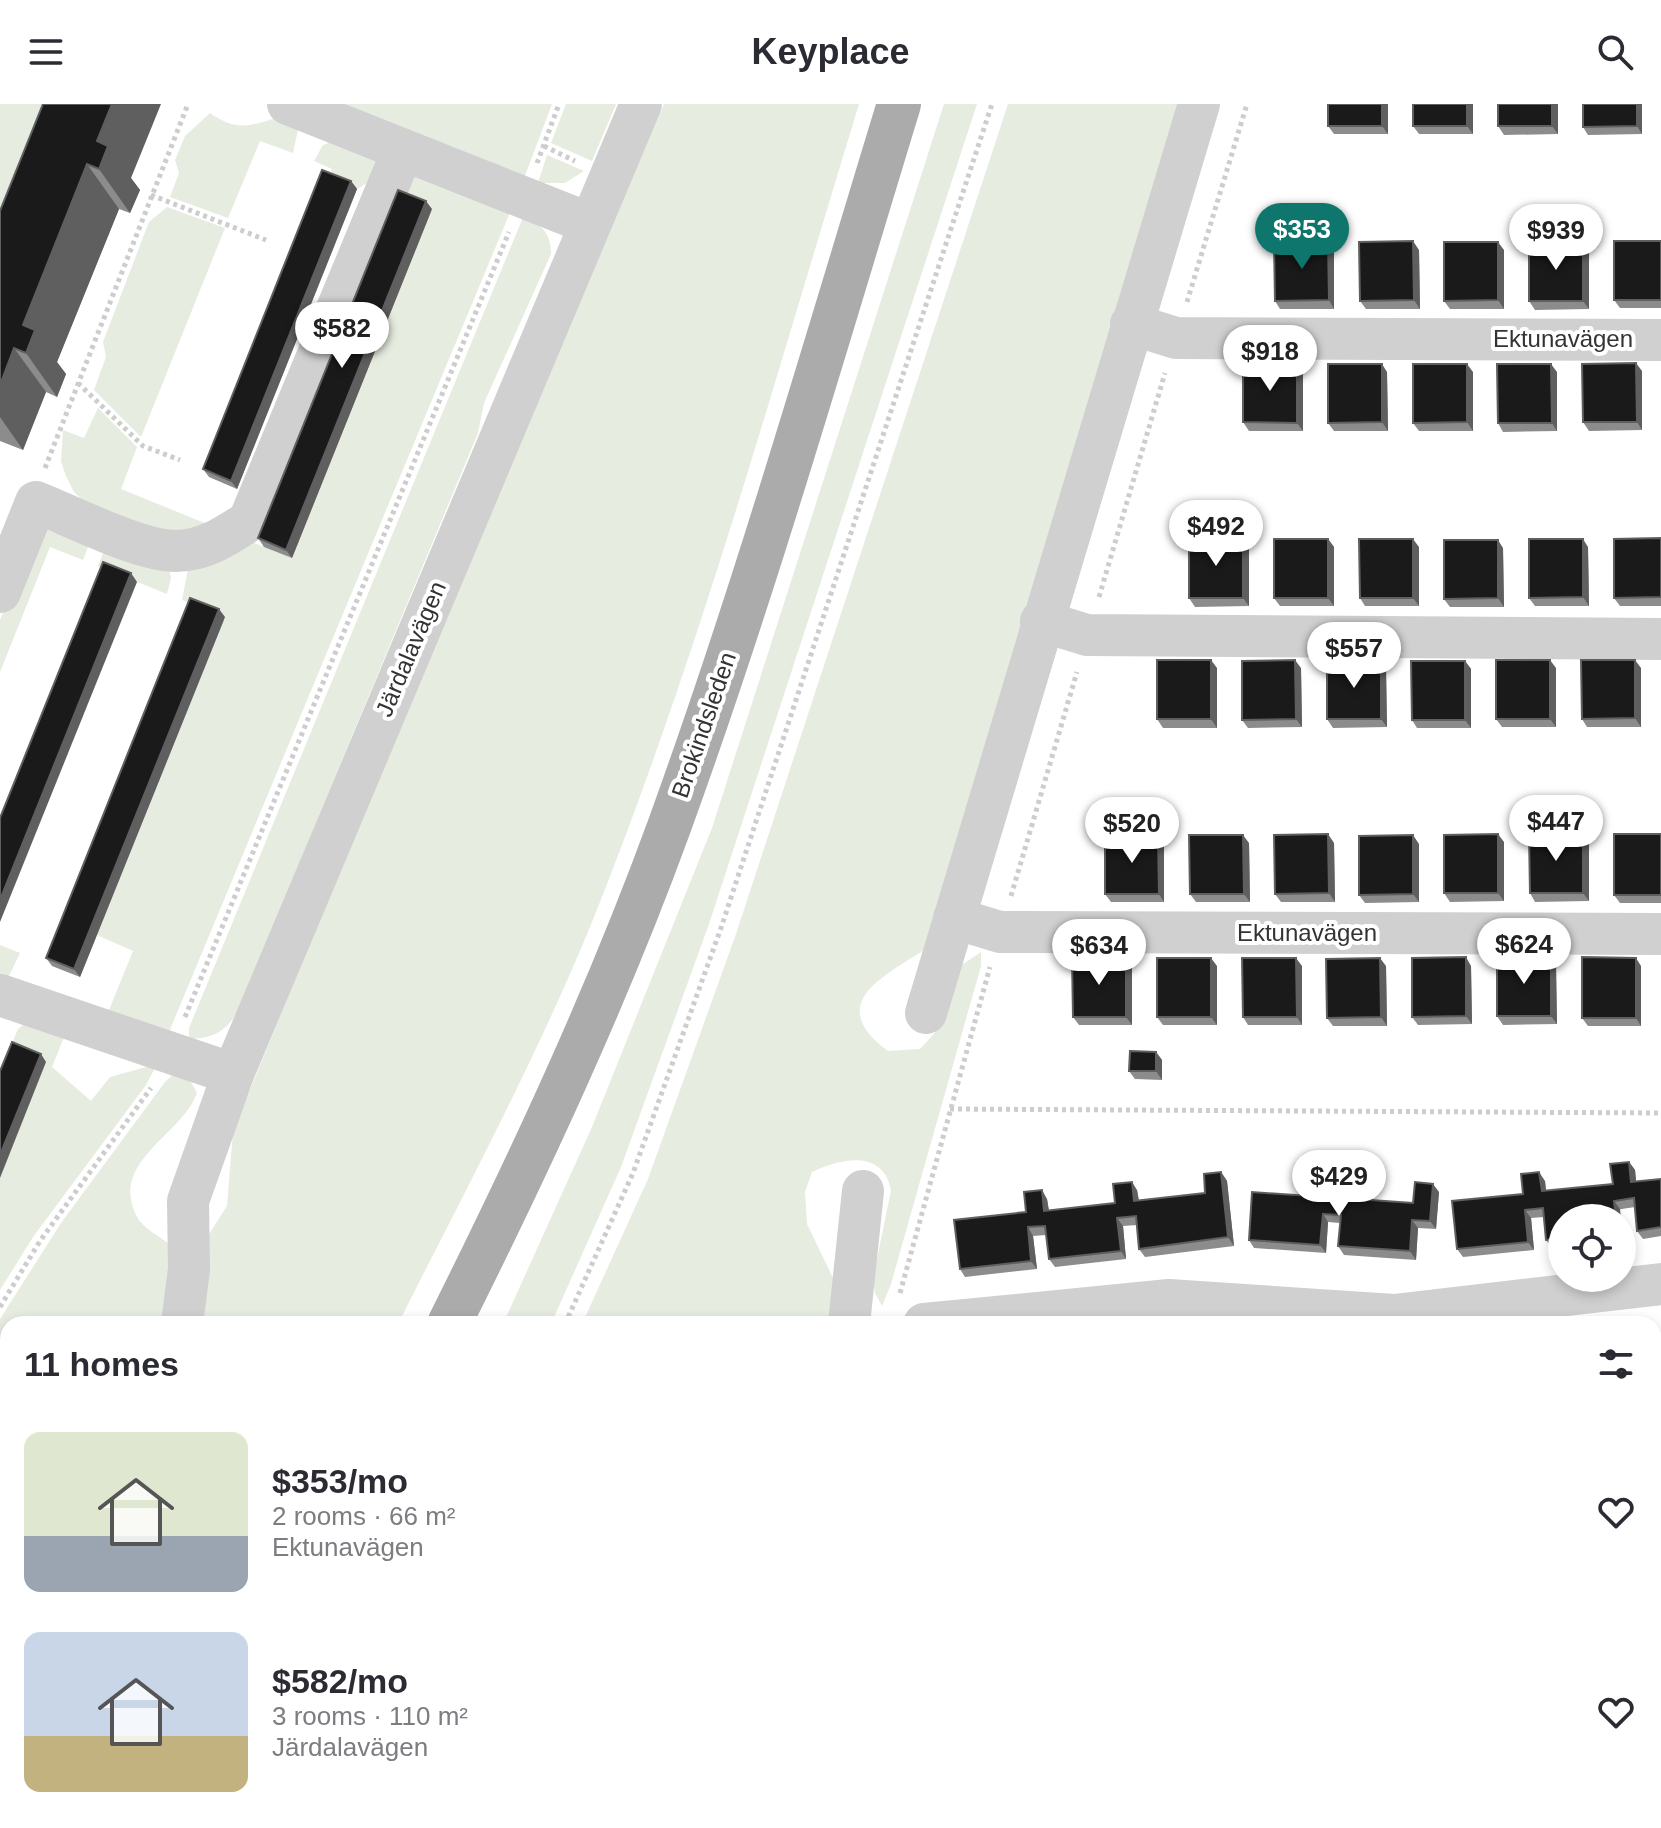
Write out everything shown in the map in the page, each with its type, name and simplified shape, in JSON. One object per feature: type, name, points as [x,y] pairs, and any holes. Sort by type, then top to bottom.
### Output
[{"type":"main road","name":"Brokindsleden","points":[[453,1316],[515,1190],[601,997],[668,829],[734,638],[899,104]]},
{"type":"street","points":[[288,104],[588,223]]},
{"type":"street","name":"Järdalavägen","points":[[183,1316],[189,1269],[188,1201],[233,1074],[588,223],[641,104]]},
{"type":"street","points":[[926,1013],[1041,621],[1199,104]]},
{"type":"street","points":[[0,592],[36,502],[151,547],[175,551],[219,541],[249,521],[403,150]]},
{"type":"street","name":"Ektunavägen","points":[[1131,324],[1176,338],[1661,340]]},
{"type":"street","points":[[1041,621],[1087,635],[1661,639]]},
{"type":"street","name":"Ektunavägen","points":[[954,918],[1000,932],[1661,934]]},
{"type":"street","points":[[0,995],[233,1074]]},
{"type":"street","points":[[850,1316],[863,1191]]},
{"type":"street","points":[[912,1310],[1169,1300],[1394,1315],[1661,1284]]},
{"type":"path","points":[[36,502],[50,450],[188,104]]},
{"type":"path","points":[[0,1307],[40,1241],[150,1091],[170,1052],[559,104]]},
{"type":"path","points":[[569,1316],[633,1173],[721,928],[992,104]]},
{"type":"path","points":[[912,1310],[950,1109],[1087,635],[1247,104]]},
{"type":"path","points":[[151,195],[266,240]]},
{"type":"path","points":[[78,383],[143,446],[180,460]]},
{"type":"path","points":[[950,1109],[1661,1113]]},
{"type":"shaded area","points":[[0,104],[64,104],[0,264]]},
{"type":"shaded area","points":[[346,104],[552,104],[523,181],[353,113]]},
{"type":"shaded area","points":[[566,104],[616,104],[592,161],[551,143]]},
{"type":"shaded area","points":[[664,104],[859,104],[734,516],[631,822],[547,1024],[402,1316],[195,1316],[206,1239],[227,1206],[233,1131],[451,601]]},
{"type":"shaded area","points":[[944,104],[977,104],[709,924],[621,1167],[555,1316],[507,1316],[592,1127],[712,828]]},
{"type":"shaded area","points":[[1008,104],[1181,104],[924,950],[878,981],[867,992],[861,1005],[861,1019],[869,1034],[888,1051],[920,1049],[941,1026],[956,969],[981,952],[981,966],[891,1284],[882,1306],[875,1293],[873,1279],[891,1190],[879,1168],[859,1160],[835,1163],[812,1172],[805,1192],[807,1224],[833,1278],[832,1316],[586,1316],[648,1179],[736,934]]},
{"type":"shaded area","points":[[210,113],[228,123],[244,126],[279,117],[298,130],[293,153],[260,141],[228,218],[170,197],[179,173],[175,160],[185,136]]},
{"type":"shaded area","points":[[336,140],[379,160],[377,177],[357,189],[328,178],[332,169],[314,161],[323,145]]},
{"type":"shaded area","points":[[547,155],[584,171],[565,183],[538,183]]},
{"type":"shaded area","points":[[418,173],[511,210],[169,1032],[109,1010],[133,951],[97,935],[225,617],[182,600],[188,569],[237,536],[292,558],[397,195]]},
{"type":"shaded area","points":[[167,207],[225,228],[141,437],[94,390],[106,357],[103,342],[149,222]]},
{"type":"shaded area","points":[[524,215],[544,231],[551,254],[484,403],[478,433],[239,1008],[219,1032],[189,1039],[189,1028]]},
{"type":"shaded area","points":[[98,408],[137,447],[121,489],[217,528],[186,538],[89,506],[74,492],[61,461],[63,430],[84,438]]},
{"type":"shaded area","points":[[41,523],[90,542],[83,560],[50,547],[0,672],[0,620]]},
{"type":"shaded area","points":[[105,548],[169,569],[171,578],[167,594],[98,566]]},
{"type":"shaded area","points":[[0,945],[20,953],[9,976],[0,978]]},
{"type":"shaded area","points":[[26,1023],[66,1032],[52,1067],[91,1101],[110,1077],[157,1064],[146,1085],[33,1237],[0,1290],[0,1178],[10,1048],[18,1029]]},
{"type":"shaded area","points":[[174,1074],[188,1077],[197,1093],[189,1108],[140,1164],[132,1179],[131,1196],[139,1220],[173,1248],[169,1316],[2,1316],[61,1223]]},
{"type":"building","points":[[43,104],[112,104],[97,141],[108,146],[99,169],[87,164],[23,325],[35,330],[26,353],[14,348],[0,385],[0,211]]},
{"type":"building","points":[[1328,104],[1382,104],[1382,126],[1328,126]]},
{"type":"building","points":[[1413,104],[1467,104],[1467,126],[1413,126]]},
{"type":"building","points":[[1498,104],[1552,104],[1552,126],[1498,126]]},
{"type":"building","points":[[1583,104],[1637,104],[1637,126],[1583,127]]},
{"type":"building","points":[[322,170],[351,181],[231,481],[203,469]]},
{"type":"building","points":[[398,190],[426,201],[286,550],[258,538]]},
{"type":"building","points":[[1328,241],[1329,300],[1275,301],[1274,242]]},
{"type":"building","points":[[1413,241],[1414,300],[1360,301],[1359,242]]},
{"type":"building","points":[[1614,241],[1661,241],[1661,300],[1614,300]]},
{"type":"building","points":[[1444,242],[1498,242],[1498,300],[1444,301]]},
{"type":"building","points":[[1529,242],[1583,242],[1583,301],[1529,301]]},
{"type":"building","points":[[1297,363],[1297,423],[1243,422],[1243,364]]},
{"type":"building","points":[[1636,363],[1637,422],[1583,422],[1582,364]]},
{"type":"building","points":[[1328,364],[1382,364],[1382,422],[1328,423]]},
{"type":"building","points":[[1413,364],[1467,364],[1467,422],[1413,423]]},
{"type":"building","points":[[1497,364],[1551,364],[1552,423],[1498,423]]},
{"type":"building","points":[[1661,538],[1661,597],[1614,598],[1614,539]]},
{"type":"building","points":[[1189,539],[1243,539],[1243,598],[1189,598]]},
{"type":"building","points":[[1274,539],[1328,539],[1328,598],[1274,598]]},
{"type":"building","points":[[1359,539],[1413,539],[1413,598],[1360,598]]},
{"type":"building","points":[[1529,539],[1583,539],[1583,597],[1529,598]]},
{"type":"building","points":[[1444,540],[1498,540],[1498,598],[1444,599]]},
{"type":"building","points":[[103,562],[131,573],[0,900],[0,818]]},
{"type":"building","points":[[190,598],[219,609],[74,969],[46,958]]},
{"type":"building","points":[[1157,660],[1211,660],[1211,719],[1157,719]]},
{"type":"building","points":[[1295,660],[1296,719],[1242,720],[1242,661]]},
{"type":"building","points":[[1381,660],[1381,719],[1327,719],[1327,661]]},
{"type":"building","points":[[1496,660],[1550,660],[1550,719],[1496,719]]},
{"type":"building","points":[[1581,660],[1635,660],[1635,718],[1582,719]]},
{"type":"building","points":[[1411,661],[1465,661],[1465,720],[1412,720]]},
{"type":"building","points":[[1328,834],[1329,893],[1275,894],[1274,835]]},
{"type":"building","points":[[1498,834],[1498,893],[1444,893],[1444,835]]},
{"type":"building","points":[[1529,834],[1583,834],[1583,893],[1530,893]]},
{"type":"building","points":[[1614,834],[1661,834],[1661,895],[1614,895]]},
{"type":"building","points":[[1105,835],[1158,835],[1159,894],[1105,894]]},
{"type":"building","points":[[1189,835],[1243,835],[1244,894],[1190,894]]},
{"type":"building","points":[[1413,835],[1413,894],[1359,895],[1359,836]]},
{"type":"building","points":[[1466,957],[1466,1016],[1412,1017],[1412,958]]},
{"type":"building","points":[[1497,957],[1551,957],[1551,1016],[1497,1016]]},
{"type":"building","points":[[1582,957],[1636,958],[1636,1018],[1582,1018]]},
{"type":"building","points":[[1072,958],[1126,958],[1126,1017],[1073,1017]]},
{"type":"building","points":[[1157,958],[1211,958],[1211,1017],[1157,1017]]},
{"type":"building","points":[[1242,958],[1296,958],[1297,1017],[1243,1017]]},
{"type":"building","points":[[1380,958],[1381,1017],[1327,1018],[1326,959]]},
{"type":"building","points":[[12,1042],[41,1054],[0,1155],[0,1071]]},
{"type":"building","points":[[1130,1051],[1156,1052],[1156,1071],[1129,1071]]},
{"type":"building","points":[[1629,1162],[1631,1182],[1661,1179],[1661,1227],[1637,1231],[1634,1198],[1614,1201],[1614,1204],[1548,1204],[1548,1240],[1543,1208],[1525,1210],[1528,1242],[1457,1249],[1452,1201],[1523,1194],[1521,1174],[1539,1172],[1542,1191],[1613,1184],[1610,1164]]},
{"type":"building","points":[[1221,1172],[1228,1237],[1139,1249],[1136,1216],[1117,1218],[1121,1251],[1049,1259],[1045,1226],[1028,1227],[1031,1261],[960,1269],[954,1220],[1026,1212],[1024,1192],[1042,1190],[1044,1211],[1115,1203],[1113,1184],[1132,1182],[1134,1201],[1205,1193],[1204,1174]]},
{"type":"building","points":[[1325,1176],[1343,1178],[1342,1198],[1413,1203],[1415,1182],[1433,1184],[1430,1221],[1412,1220],[1410,1251],[1338,1246],[1341,1215],[1323,1214],[1320,1245],[1249,1240],[1252,1192],[1324,1197]]}]
